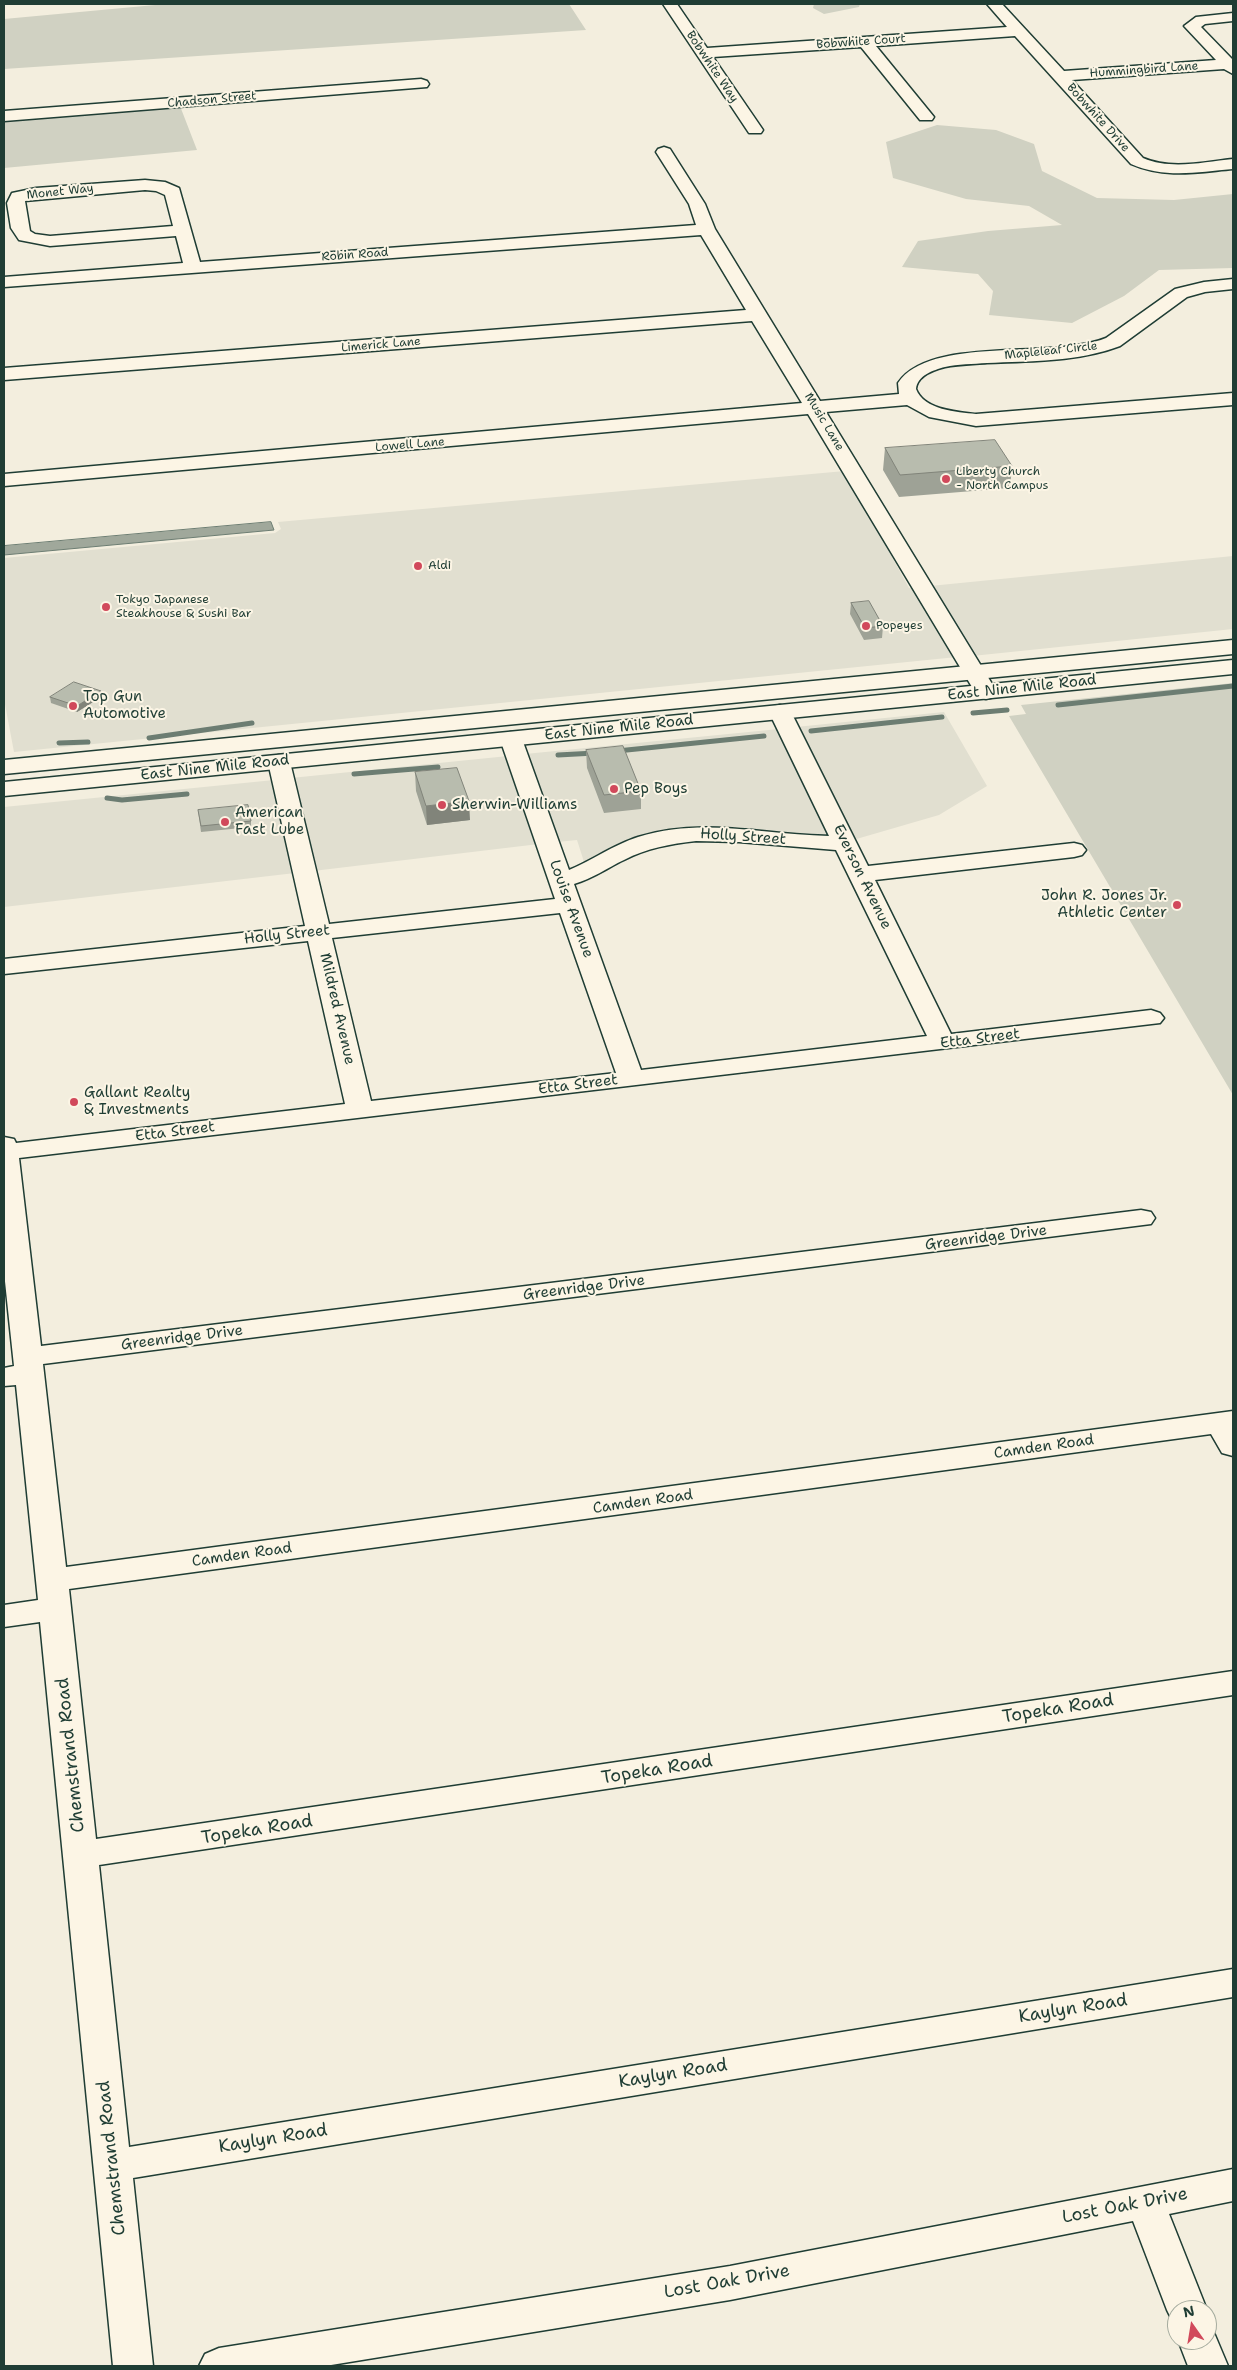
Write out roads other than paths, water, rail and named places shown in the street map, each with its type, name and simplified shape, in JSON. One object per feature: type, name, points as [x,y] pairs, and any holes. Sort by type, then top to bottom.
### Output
[{"type":"street","name":"Bobwhite Way","points":[[670,4],[754,130]]},
{"type":"street","name":"Bobwhite Drive","points":[[994,4],[1137,161],[1142,164],[1167,169],[1233,164]]},
{"type":"street","points":[[1231,66],[1192,26],[1201,20],[1233,17]]},
{"type":"street","name":"Bobwhite Court","points":[[703,53],[1019,31]]},
{"type":"street","points":[[865,42],[926,117]]},
{"type":"street","name":"Hummingbird Lane","points":[[1059,76],[1231,66]]},
{"type":"street","name":"Chadson Street","points":[[4,116],[421,84]]},
{"type":"street","name":"Music Lane","points":[[664,152],[697,204],[706,229],[986,692]]},
{"type":"street","name":"Monet Way","points":[[182,230],[50,241],[32,240],[26,239],[22,235],[14,203],[18,197],[36,193],[145,185],[160,186],[173,192],[193,268]]},
{"type":"street","name":"Robin Road","points":[[4,282],[706,229]]},
{"type":"street","name":"Mapleleaf Circle","points":[[910,396],[907,382],[912,376],[927,366],[952,360],[1103,346],[1113,342],[1181,293],[1204,287],[1233,284]]},
{"type":"street","name":"Limerick Lane","points":[[4,374],[758,315]]},
{"type":"street","points":[[813,405],[910,396],[930,410],[944,415],[991,420],[1233,400]]},
{"type":"street","name":"Lowell Lane","points":[[4,480],[813,405]]},
{"type":"street","name":"East Nine Mile Road","points":[[4,767],[909,679],[969,664],[1170,653],[1233,647]]},
{"type":"street","points":[[780,712],[803,703],[948,689],[967,683],[969,664]]},
{"type":"street","name":"East Nine Mile Road","points":[[4,789],[1233,667]]},
{"type":"street","points":[[657,694],[673,695],[873,676],[909,679]]},
{"type":"street","points":[[511,739],[527,727],[539,722],[583,717],[628,707]]},
{"type":"street","points":[[4,759],[548,708],[592,710]]},
{"type":"street","name":"Everson Avenue","points":[[780,712],[943,1043]]},
{"type":"street","points":[[4,776],[321,744],[378,731]]},
{"type":"street","name":"Louise Avenue","points":[[511,739],[631,1079]]},
{"type":"street","name":"Mildred Avenue","points":[[279,762],[360,1111]]},
{"type":"street","name":"Holly Street","points":[[561,880],[585,874],[624,850],[673,836],[720,832],[825,844],[845,843]]},
{"type":"street","points":[[860,874],[1074,850]]},
{"type":"street","name":"Holly Street","points":[[4,966],[570,905]]},
{"type":"street","name":"Etta Street","points":[[4,1149],[360,1111],[1151,1018]]},
{"type":"street","name":"Chemstrand Road","points":[[4,1149],[20,1369],[54,1595],[133,2366]]},
{"type":"street","name":"Greenridge Drive","points":[[20,1369],[1141,1218]]},
{"type":"street","name":"Camden Road","points":[[4,1616],[54,1595],[1229,1430]]},
{"type":"street","name":"Topeka Road","points":[[81,1854],[194,1840],[1233,1683]]},
{"type":"street","name":"Kaylyn Road","points":[[113,2165],[1233,1983]]},
{"type":"street","name":"Lost Oak Drive","points":[[219,2366],[730,2283],[1233,2185]]},
{"type":"street","points":[[1145,2202],[1183,2300]]},
{"type":"street","points":[[1202,2350],[1208,2366]]},
{"type":"waterway","points":[[1058,705],[1233,686]]},
{"type":"waterway","points":[[973,713],[1007,710]]},
{"type":"waterway","points":[[811,731],[942,717]]},
{"type":"waterway","points":[[149,738],[252,723]]},
{"type":"waterway","points":[[617,751],[764,736]]},
{"type":"waterway","points":[[59,743],[88,742]]},
{"type":"waterway","points":[[558,755],[595,753]]},
{"type":"waterway","points":[[354,774],[438,767]]},
{"type":"waterway","points":[[107,798],[122,800],[187,794]]},
{"type":"place","name":"Liberty Church - North Campus","points":[[946,479]]},
{"type":"place","name":"Aldi","points":[[418,566]]},
{"type":"place","name":"Tokyo Japanese Steakhouse & Sushi Bar","points":[[106,607]]},
{"type":"place","name":"Popeyes","points":[[866,626]]},
{"type":"place","name":"Top Gun Automotive","points":[[73,706]]},
{"type":"place","name":"Pep Boys","points":[[614,789]]},
{"type":"place","name":"Sherwin-Williams","points":[[442,805]]},
{"type":"place","name":"American Fast Lube","points":[[225,822]]},
{"type":"place","name":"John R. Jones Jr. Athletic Center","points":[[1177,905]]},
{"type":"place","name":"Gallant Realty & Investments","points":[[74,1102]]}]
